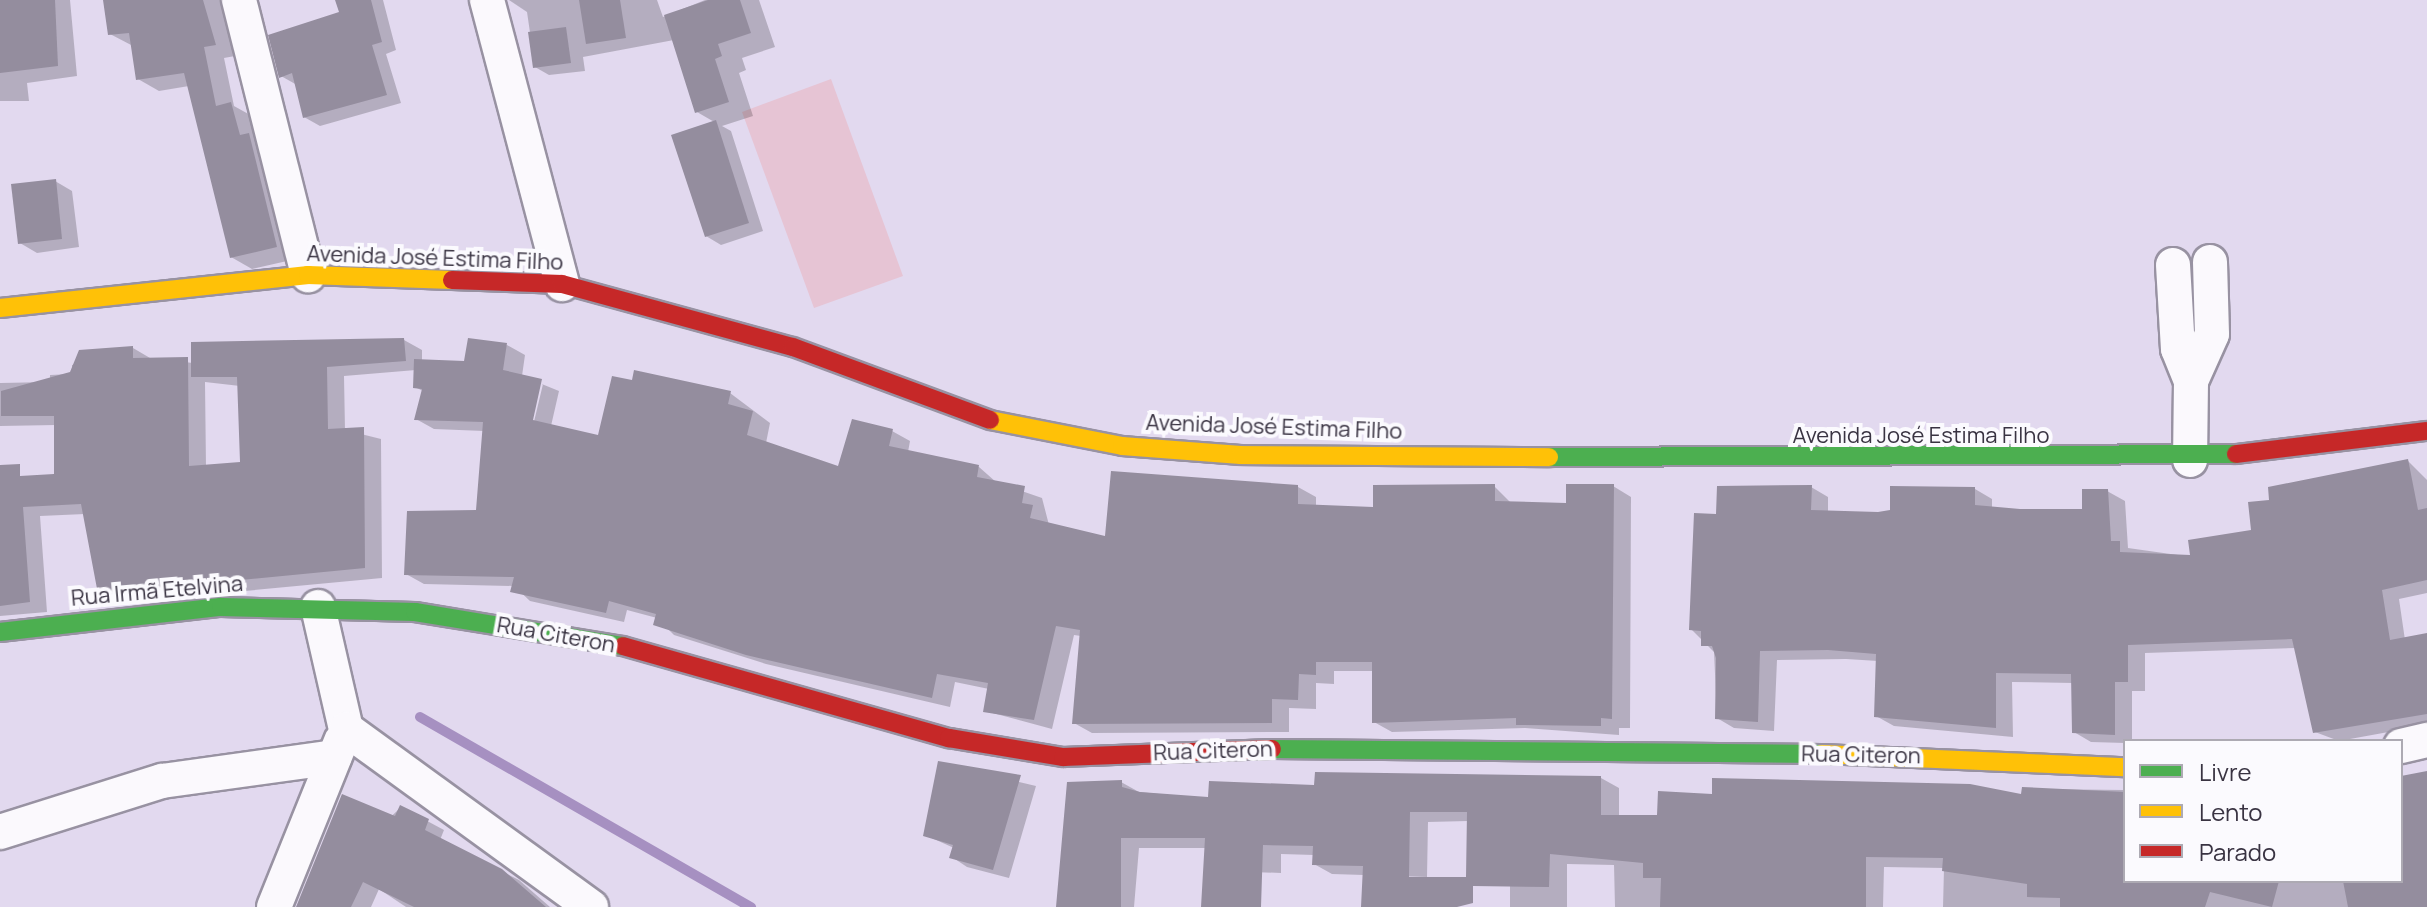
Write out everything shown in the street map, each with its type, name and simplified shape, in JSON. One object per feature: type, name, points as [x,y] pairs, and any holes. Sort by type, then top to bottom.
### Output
[{"type":"street","points":[[239,0],[308,275]]},
{"type":"street","points":[[487,0],[562,284]]},
{"type":"street","points":[[2191,381],[2212,334],[2210,262]]},
{"type":"street","points":[[2173,265],[2178,349],[2191,381],[2190,460]]},
{"type":"street","name":"Avenida José Estima Filho","points":[[0,308],[308,275],[562,284],[793,347],[998,423],[1122,446],[1241,455],[2190,460],[2427,431]]},
{"type":"street","name":"Rua Irmã Etelvina","points":[[0,632],[221,607],[318,607]]},
{"type":"street","points":[[274,907],[340,743],[318,607]]},
{"type":"street","name":"Rua Citeron","points":[[318,607],[596,638],[892,724],[1063,757],[1326,747],[1884,755],[2123,767]]},
{"type":"street","points":[[2403,746],[2427,740]]},
{"type":"street","points":[[0,832],[162,781],[340,743],[591,907]]},
{"type":"shaded area","points":[[831,79],[903,276],[814,308],[742,112]]},
{"type":"building","points":[[0,0],[55,0],[58,66],[0,73]]},
{"type":"building","points":[[103,0],[203,0],[216,45],[204,47],[216,106],[231,102],[240,135],[249,133],[277,247],[230,258],[184,73],[136,80],[129,33],[108,35]]},
{"type":"building","points":[[335,0],[371,0],[382,42],[372,45],[387,95],[303,118],[292,73],[279,78],[268,35],[339,12]]},
{"type":"building","points":[[579,0],[620,0],[626,38],[586,44]]},
{"type":"building","points":[[708,0],[740,0],[751,33],[718,44],[722,56],[715,59],[729,102],[695,113],[664,15]]},
{"type":"building","points":[[566,27],[571,63],[533,68],[528,32]]},
{"type":"building","points":[[716,120],[749,223],[705,237],[671,135]]},
{"type":"building","points":[[56,179],[62,239],[18,244],[11,184]]},
{"type":"building","points":[[404,338],[406,361],[327,367],[328,429],[364,427],[365,568],[98,594],[81,504],[23,507],[30,602],[0,606],[0,465],[20,464],[20,476],[54,474],[54,416],[1,416],[1,391],[70,372],[79,350],[133,346],[133,358],[188,357],[189,466],[240,462],[237,377],[191,377],[191,342]]},
{"type":"building","points":[[468,338],[507,343],[503,370],[542,379],[533,420],[598,435],[612,376],[632,380],[634,370],[731,391],[728,404],[753,411],[747,435],[838,466],[852,419],[893,429],[889,446],[979,465],[977,477],[1025,486],[1022,503],[1033,505],[1030,518],[1105,536],[1111,471],[1298,485],[1298,504],[1373,507],[1373,485],[1495,484],[1495,501],[1566,503],[1566,484],[1614,484],[1612,719],[1601,718],[1601,726],[1516,725],[1516,718],[1372,723],[1372,662],[1316,662],[1316,675],[1299,674],[1298,700],[1272,699],[1272,723],[1072,724],[1080,630],[1056,626],[1034,720],[983,712],[988,683],[937,674],[932,698],[746,655],[653,625],[656,614],[609,601],[606,613],[510,592],[514,577],[404,575],[407,511],[476,510],[483,422],[414,420],[422,389],[413,388],[414,359],[464,361]]},
{"type":"building","points":[[2408,459],[2418,510],[2427,508],[2427,580],[2382,590],[2390,640],[2427,633],[2427,714],[2313,733],[2292,639],[2128,645],[2128,682],[2115,682],[2115,735],[2072,733],[2071,674],[1996,673],[1996,728],[1874,717],[1876,654],[1828,650],[1760,651],[1758,722],[1715,719],[1716,658],[1712,646],[1701,646],[1701,631],[1689,630],[1694,513],[1716,514],[1717,486],[1812,485],[1811,510],[1878,512],[1890,510],[1890,486],[1975,487],[1975,505],[2020,509],[2082,509],[2082,489],[2108,489],[2111,541],[2120,541],[2120,552],[2190,555],[2188,540],[2251,530],[2248,502],[2269,500],[2268,487]]},
{"type":"building","points":[[938,761],[1021,775],[993,870],[949,858],[953,845],[923,836]]},
{"type":"building","points":[[2427,771],[2427,907],[2348,907],[2343,883],[2403,883],[2403,776]]},
{"type":"building","points":[[1315,772],[1601,776],[1601,815],[1657,815],[1658,791],[1712,794],[1712,778],[1970,784],[2021,794],[2022,787],[2123,792],[2123,883],[2278,883],[2272,907],[2210,892],[2205,907],[2060,907],[2060,898],[2027,897],[2027,884],[1942,871],[1943,858],[1866,857],[1866,907],[1660,907],[1661,878],[1643,878],[1643,863],[1550,854],[1549,887],[1473,886],[1473,903],[1457,907],[1361,907],[1363,866],[1312,865],[1313,846],[1263,845],[1261,907],[1201,907],[1205,838],[1121,838],[1121,907],[1056,907],[1067,782],[1122,780],[1122,787],[1140,792],[1208,797],[1209,781],[1314,785]],"holes":[[[1410,812],[1467,812],[1466,877],[1409,877]]]},
{"type":"building","points":[[342,794],[395,816],[400,805],[429,819],[425,830],[502,869],[546,907],[414,907],[363,882],[351,907],[296,907]]},
{"type":"waterway","points":[[420,717],[751,907]]},
{"type":"traffic: fast","points":[[1549,457],[2236,454]]},
{"type":"traffic: fast","points":[[0,632],[221,607],[415,612],[623,646]]},
{"type":"traffic: fast","points":[[1272,749],[1822,754]]},
{"type":"traffic: slow","points":[[0,308],[308,275],[452,280]]},
{"type":"traffic: slow","points":[[990,420],[1122,446],[1241,455],[1549,457]]},
{"type":"traffic: slow","points":[[1822,754],[2123,767]]},
{"type":"traffic: jam","points":[[452,280],[562,284],[793,347],[990,420]]},
{"type":"traffic: jam","points":[[2236,454],[2427,431]]},
{"type":"traffic: jam","points":[[623,646],[949,738],[1063,757],[1272,749]]}]
